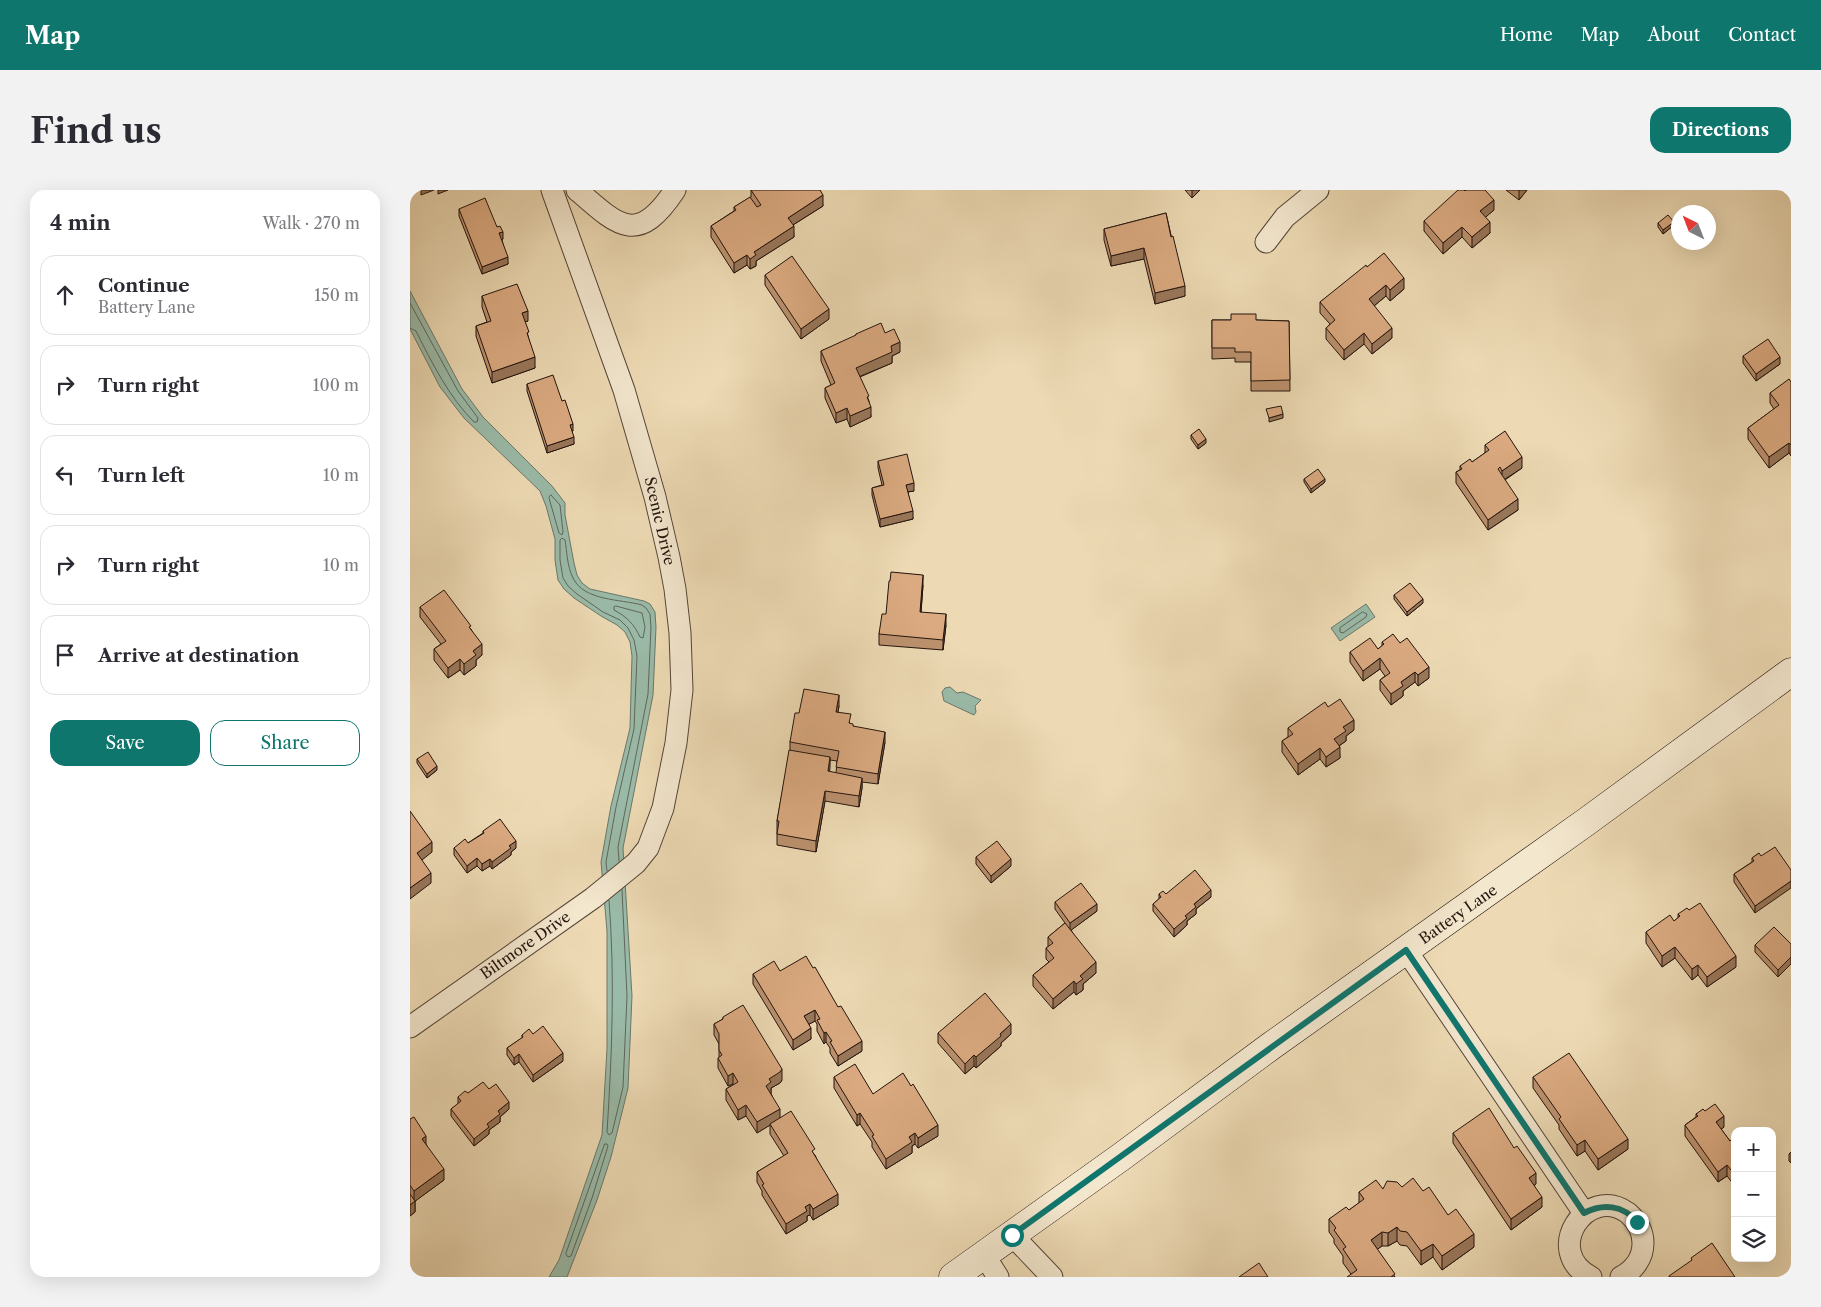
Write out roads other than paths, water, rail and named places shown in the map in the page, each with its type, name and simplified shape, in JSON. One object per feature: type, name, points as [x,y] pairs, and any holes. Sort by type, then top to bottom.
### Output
[{"type":"main road","name":"Battery Lane","points":[[953,1277],[991,1266],[1012,1235],[1791,672]]},
{"type":"street","name":"Scenic Drive","points":[[554,190],[624,390],[656,496],[675,589],[680,633],[682,690],[676,743],[663,808],[648,848],[634,865]]},
{"type":"street","points":[[577,190],[611,219],[632,226],[645,223],[664,206],[675,190]]},
{"type":"street","points":[[1266,242],[1285,217],[1318,190]]},
{"type":"street","name":"Biltmore Drive","points":[[410,1027],[593,898],[634,865]]},
{"type":"street","points":[[1406,950],[1584,1213]]},
{"type":"street","points":[[1591,1277],[1576,1265],[1570,1254],[1569,1244],[1572,1229],[1584,1213],[1598,1208],[1612,1207],[1625,1212],[1637,1222],[1642,1234],[1642,1251],[1634,1267],[1621,1277]]},
{"type":"street","points":[[1012,1235],[1052,1277]]},
{"type":"water","points":[[410,291],[462,389],[483,417],[552,486],[565,503],[565,515],[574,563],[577,575],[582,583],[590,589],[644,601],[650,604],[655,612],[653,695],[623,848],[632,996],[628,1088],[611,1157],[597,1200],[567,1277],[549,1277],[559,1260],[602,1135],[607,1049],[607,931],[601,862],[611,806],[630,728],[632,656],[630,642],[625,632],[617,625],[574,598],[558,580],[555,560],[555,539],[540,491],[464,418],[440,387],[410,329]]},
{"type":"water","points":[[1366,604],[1375,617],[1340,641],[1331,628]]},
{"type":"water","points":[[950,687],[957,693],[963,692],[981,700],[975,706],[976,712],[974,715],[944,701],[942,692],[945,688]]}]
